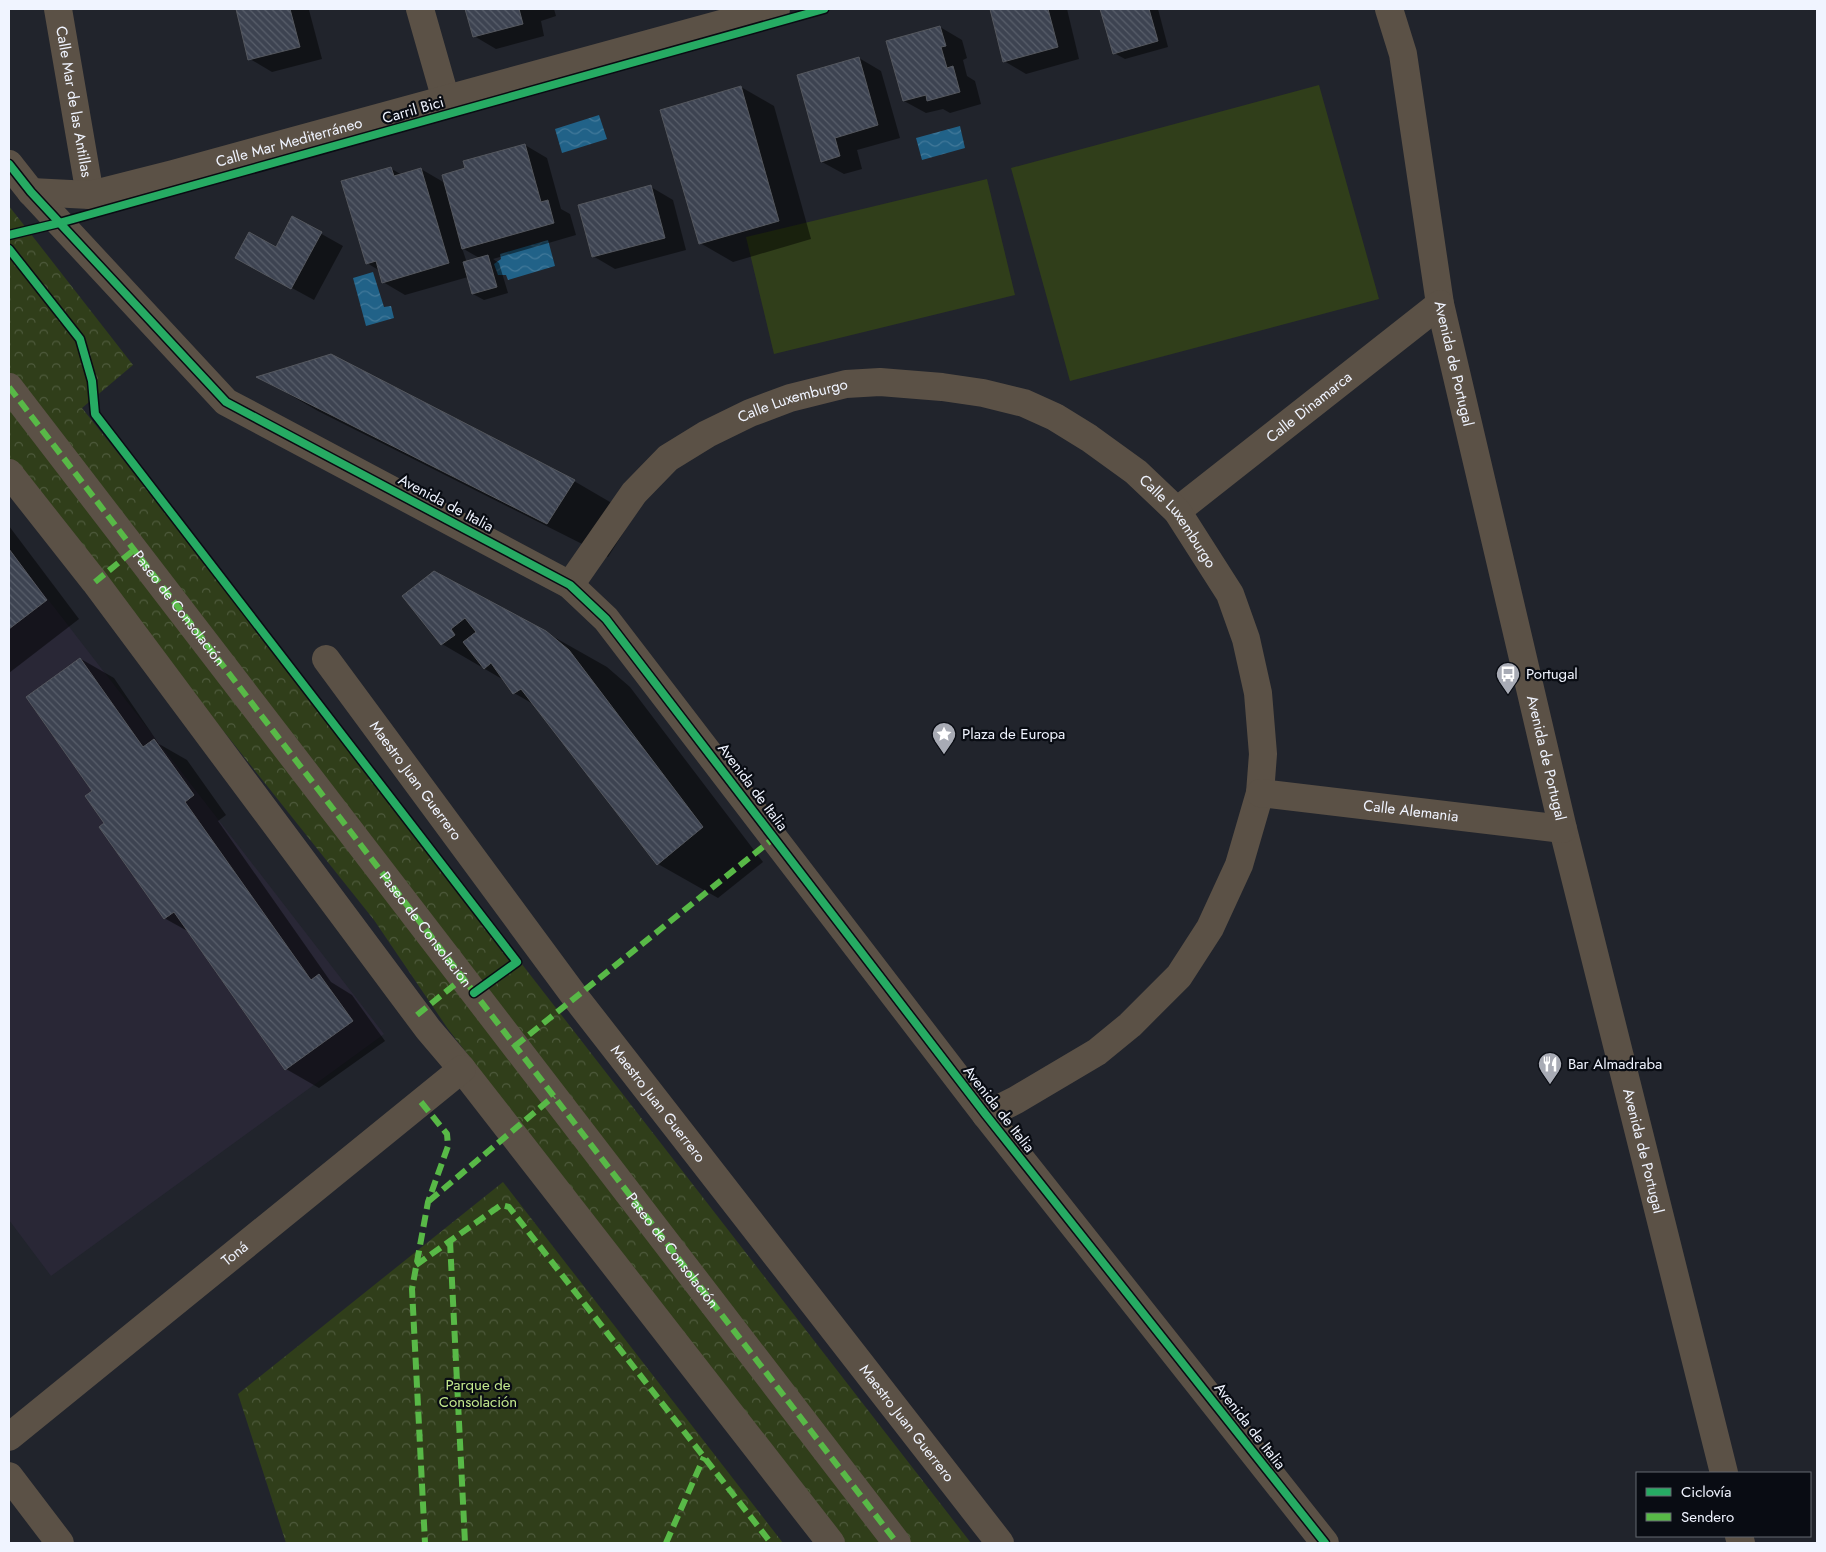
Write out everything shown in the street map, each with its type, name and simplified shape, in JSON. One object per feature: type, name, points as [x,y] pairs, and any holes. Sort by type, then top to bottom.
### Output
[{"type":"street","name":"Calle Mar de las Antillas","points":[[58,9],[90,195]]},
{"type":"street","points":[[420,9],[446,100]]},
{"type":"street","name":"Calle Mar Mediterráneo","points":[[31,192],[90,195],[776,9]]},
{"type":"street","name":"Avenida de Portugal","points":[[1389,9],[1403,54],[1440,304],[1563,829],[1724,1472]]},
{"type":"street","name":"Avenida de Italia","points":[[9,164],[31,192],[226,402],[570,585],[606,618],[986,1115],[1325,1543]]},
{"type":"street","name":"Calle Dinamarca","points":[[1178,511],[1440,304]]},
{"type":"street","name":"Calle Luxemburgo","points":[[570,585],[634,492],[668,458],[707,434],[750,413],[790,398],[846,384],[880,382],[942,387],[983,393],[1024,403],[1055,417],[1090,438],[1136,472],[1178,511],[1230,594],[1246,639],[1258,693],[1263,754],[1260,793],[1239,865],[1210,928],[1179,976],[1130,1025],[1097,1052],[1016,1100],[986,1115]]},
{"type":"street","name":"Paseo de Consolación","points":[[9,387],[897,1543]]},
{"type":"street","points":[[9,473],[95,582],[428,1029],[462,1069],[832,1543]]},
{"type":"street","name":"Maestro Juan Guerrero","points":[[326,659],[576,998],[1000,1543]]},
{"type":"street","name":"Calle Alemania","points":[[1260,793],[1563,829]]},
{"type":"street","name":"Toná","points":[[9,1438],[462,1069]]},
{"type":"street","points":[[9,1476],[60,1543]]},
{"type":"shaded area","points":[[9,549],[384,1034],[51,1276],[9,1220]]},
{"type":"green space","points":[[1319,85],[1379,299],[1070,381],[1011,168]]},
{"type":"green space","points":[[987,179],[1015,295],[774,354],[746,237]]},
{"type":"green space","points":[[9,206],[133,365],[82,408],[414,825],[971,1543],[846,1543],[448,1029],[374,920],[9,462]]},
{"type":"green space","name":"Parque de Consolación","points":[[503,1182],[783,1543],[286,1543],[238,1394]]},
{"type":"water","points":[[599,115],[607,139],[562,153],[555,129]]},
{"type":"water","points":[[960,126],[965,148],[922,160],[916,138]]},
{"type":"water","points":[[548,240],[555,266],[508,280],[506,275],[498,275],[494,264],[501,259],[500,254]]},
{"type":"water","points":[[373,272],[384,307],[391,306],[394,318],[366,326],[353,278]]},
{"type":"building","points":[[236,9],[290,9],[300,47],[248,60]]},
{"type":"building","points":[[465,9],[519,9],[523,24],[473,37]]},
{"type":"building","points":[[990,9],[1048,9],[1058,47],[1003,62]]},
{"type":"building","points":[[1100,9],[1149,9],[1158,41],[1113,54]]},
{"type":"building","points":[[940,26],[946,46],[941,47],[947,68],[953,66],[960,92],[927,101],[926,95],[903,101],[886,41]]},
{"type":"building","points":[[859,57],[878,125],[835,138],[840,156],[821,162],[797,75]]},
{"type":"building","points":[[741,86],[779,221],[699,244],[660,110]]},
{"type":"building","points":[[525,144],[541,202],[548,200],[554,223],[462,249],[442,175],[465,168],[463,161]]},
{"type":"building","points":[[391,167],[394,176],[421,168],[449,263],[382,283],[376,261],[366,264],[341,181]]},
{"type":"building","points":[[651,185],[665,238],[592,257],[578,205]]},
{"type":"building","points":[[292,216],[322,232],[291,289],[235,258],[249,232],[276,247]]},
{"type":"building","points":[[488,255],[497,287],[472,294],[463,262]]},
{"type":"building","points":[[331,354],[575,480],[547,524],[256,377]]},
{"type":"building","points":[[9,549],[47,600],[9,629]]},
{"type":"building","points":[[434,571],[546,631],[569,650],[703,827],[657,865],[521,689],[513,694],[491,663],[484,669],[463,642],[476,632],[465,618],[451,629],[455,635],[441,645],[402,596]]},
{"type":"building","points":[[80,658],[143,747],[154,739],[194,795],[185,802],[311,980],[319,974],[353,1021],[285,1070],[174,912],[164,919],[99,827],[104,823],[85,796],[92,791],[26,697]]},
{"type":"marked path","points":[[9,387],[897,1543]]},
{"type":"marked path","points":[[95,582],[134,550]]},
{"type":"marked path","points":[[515,1046],[774,838]]},
{"type":"marked path","points":[[417,1015],[463,978]]},
{"type":"marked path","points":[[429,1201],[554,1096]]},
{"type":"marked path","points":[[421,1102],[447,1134],[448,1146],[428,1202],[412,1289],[425,1543]]},
{"type":"marked path","points":[[416,1265],[501,1205],[509,1207],[771,1543]]},
{"type":"marked path","points":[[450,1241],[465,1543]]},
{"type":"marked path","points":[[666,1543],[704,1457]]},
{"type":"cycle path","name":"Carril Bici","points":[[9,235],[59,223],[824,9]]},
{"type":"cycle path","points":[[9,164],[31,192],[226,402],[570,585],[606,619],[986,1115],[1325,1543]]},
{"type":"cycle path","points":[[9,249],[80,339],[92,381],[95,414],[517,962],[474,993]]},
{"type":"place","name":"Portugal","points":[[1508,695]]},
{"type":"place","name":"Plaza de Europa","points":[[944,755]]},
{"type":"place","name":"Bar Almadraba","points":[[1550,1085]]}]
